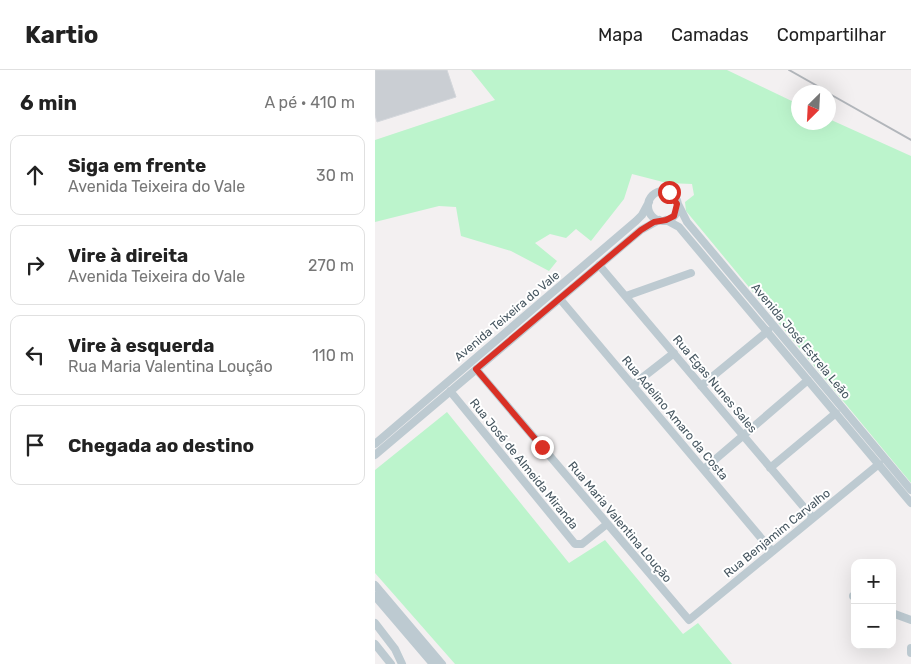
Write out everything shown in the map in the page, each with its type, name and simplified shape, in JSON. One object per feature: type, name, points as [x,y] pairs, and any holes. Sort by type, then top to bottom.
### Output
[{"type":"street","points":[[662,220],[651,214],[649,202],[655,194],[664,191],[673,195],[677,204]]},
{"type":"street","name":"Avenida Teixeira do Vale","points":[[375,444],[642,216],[649,202]]},
{"type":"street","name":"Avenida Teixeira do Vale","points":[[375,454],[641,230],[674,216],[677,204]]},
{"type":"street","name":"Avenida José Estrela Leão","points":[[677,204],[687,222],[911,490]]},
{"type":"street","name":"Avenida José Estrela Leão","points":[[662,220],[679,227],[911,503]]},
{"type":"street","name":"Rua Egas Nunes Sales","points":[[599,265],[813,518]]},
{"type":"street","points":[[626,296],[691,273]]},
{"type":"street","name":"Rua Adelino Amaro da Costa","points":[[560,299],[772,552]]},
{"type":"street","points":[[701,386],[768,331]]},
{"type":"street","points":[[633,385],[674,353]]},
{"type":"street","name":"Rua Maria Valentina Loução","points":[[476,369],[689,620]]},
{"type":"street","points":[[703,469],[809,380]]},
{"type":"street","name":"Rua José de Almeida Miranda","points":[[450,391],[575,544],[582,544],[607,524]]},
{"type":"street","points":[[770,468],[836,413]]},
{"type":"street","name":"Rua Benjamim Carvalho","points":[[689,620],[879,464]]},
{"type":"street","points":[[375,585],[442,664]]},
{"type":"street","points":[[375,596],[433,664]]},
{"type":"street","points":[[896,614],[911,620]]},
{"type":"street","points":[[375,623],[399,654],[402,664]]},
{"type":"street","points":[[375,644],[391,664]]},
{"type":"street","points":[[911,648],[911,653]]},
{"type":"green space","points":[[471,70],[727,70],[791,101],[791,130],[836,130],[836,122],[911,156],[911,483],[686,211],[685,202],[694,195],[692,184],[667,183],[632,174],[624,199],[591,241],[576,229],[566,238],[550,234],[535,243],[557,261],[549,271],[511,251],[461,236],[456,207],[439,206],[375,222],[375,140],[495,100]]},
{"type":"green space","points":[[447,412],[569,563],[605,540],[683,634],[698,623],[732,664],[455,664],[375,573],[375,470]]},
{"type":"building","points":[[375,70],[447,70],[456,97],[377,122],[375,115]]},
{"type":"railway","points":[[789,70],[816,85]]},
{"type":"railway","points":[[836,98],[911,140]]},
{"type":"route","points":[[542,447],[476,369],[641,230],[654,222],[666,220],[674,216],[677,208],[676,199],[669,192]]}]
